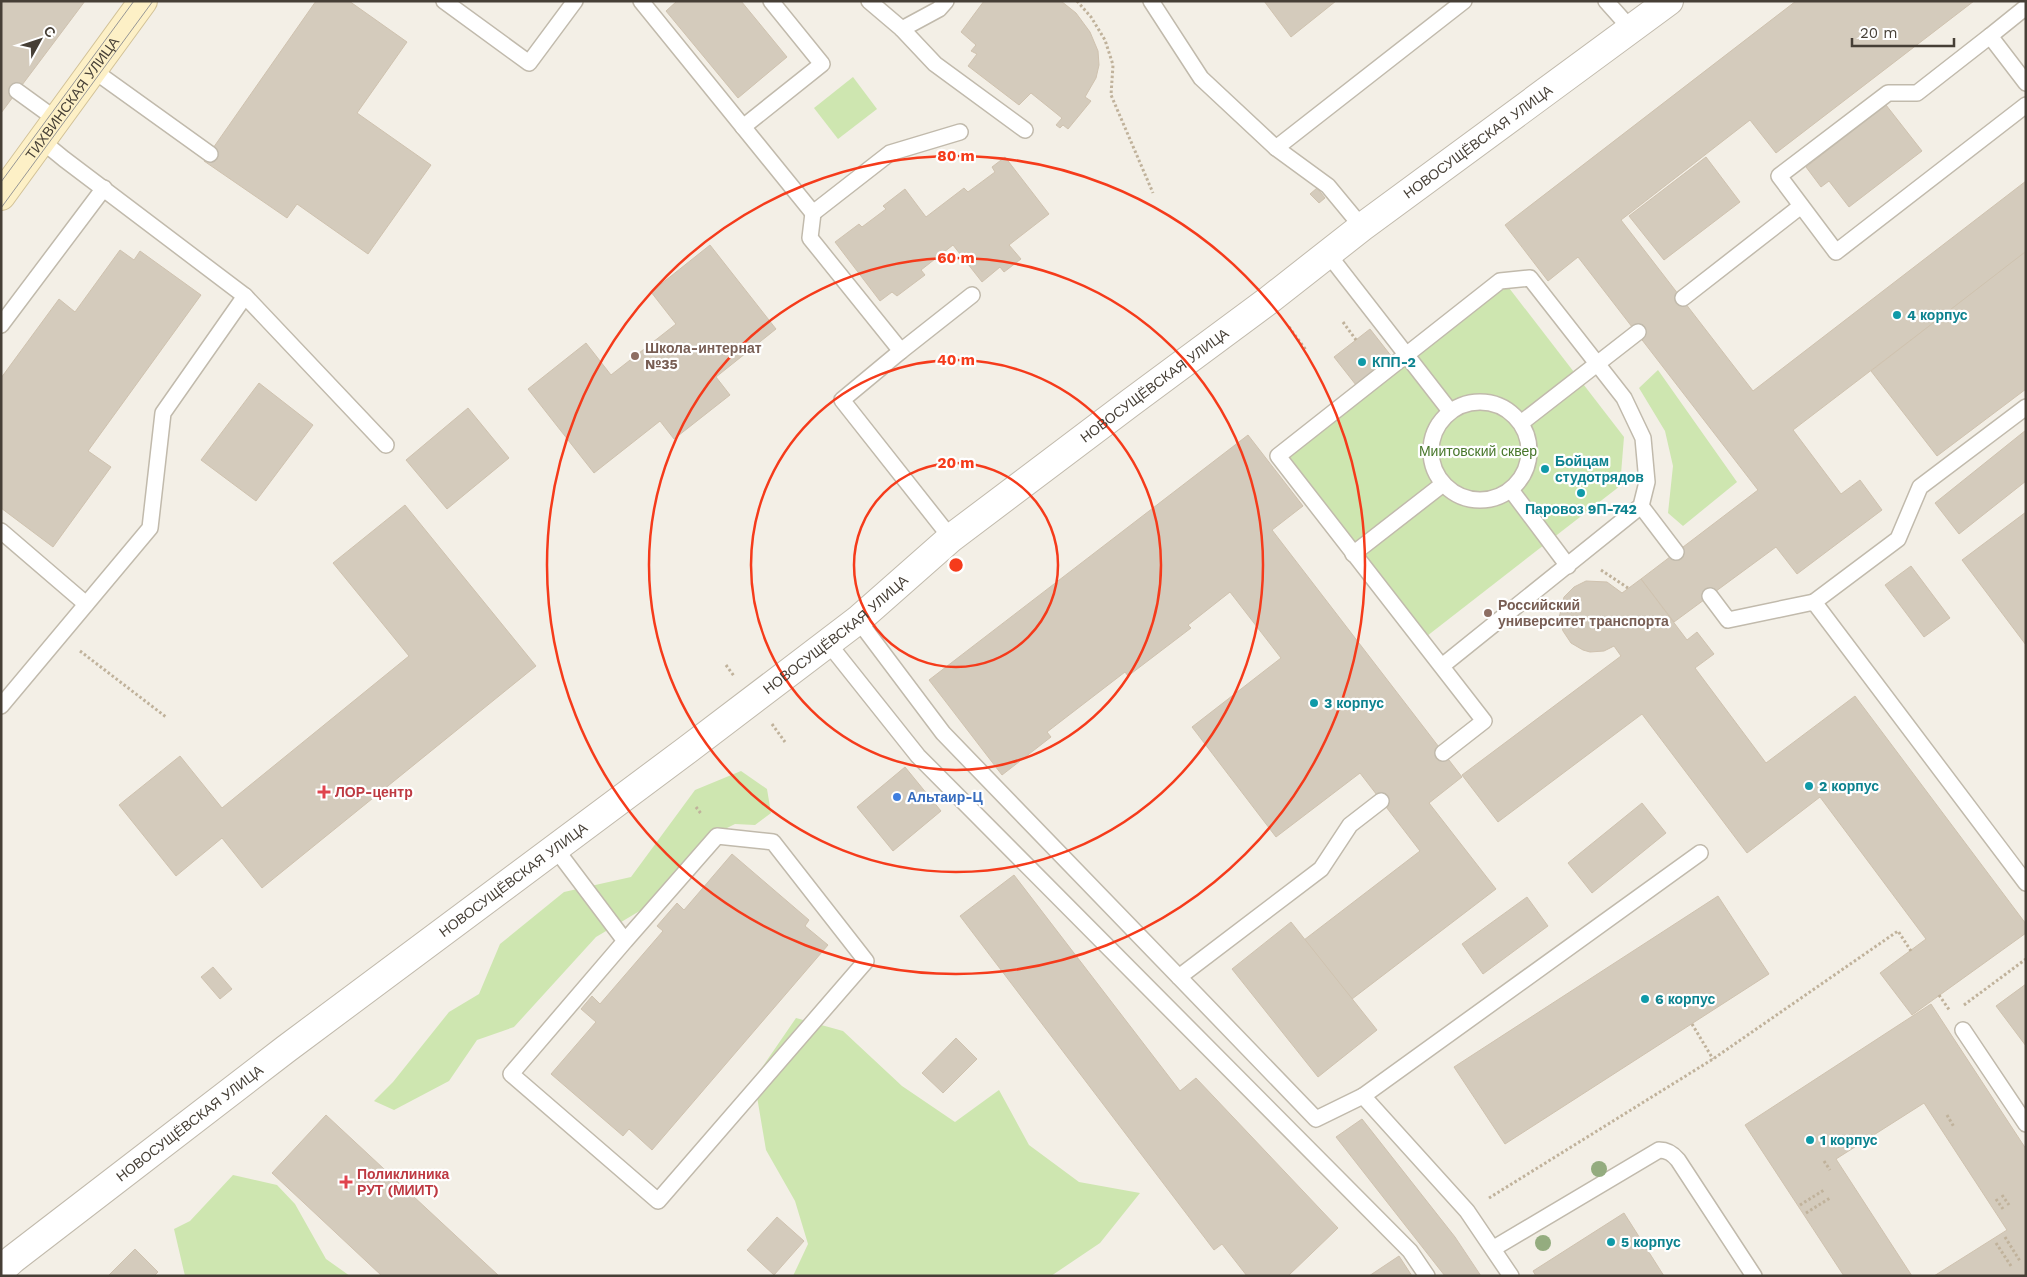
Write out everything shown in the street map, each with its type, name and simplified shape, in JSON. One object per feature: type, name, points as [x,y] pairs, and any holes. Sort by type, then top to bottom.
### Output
[{"type":"street","name":"ТИХВИНСКАЯ УЛИЦА","points":[[1,196],[144,1]]},
{"type":"street","name":"НОВОСУЩЁВСКАЯ УЛИЦА","points":[[1,1270],[286,1049],[858,620],[951,538],[1362,227],[1669,1]]},
{"type":"lane","points":[[444,1],[529,63],[576,1]]},
{"type":"lane","points":[[641,1],[813,214]]},
{"type":"lane","points":[[743,128],[822,64],[772,1]]},
{"type":"lane","points":[[869,1],[902,28],[935,64],[1025,130]]},
{"type":"lane","points":[[902,28],[939,8],[946,1]]},
{"type":"lane","points":[[1151,1],[1201,78],[1276,148],[1328,186],[1362,227]]},
{"type":"lane","points":[[1276,148],[1464,1]]},
{"type":"lane","points":[[1606,1],[1632,29]]},
{"type":"lane","points":[[2026,7],[1917,93],[1888,93],[1779,176],[1836,252],[2026,105]]},
{"type":"lane","points":[[1990,36],[2026,83]]},
{"type":"lane","points":[[94,70],[210,154]]},
{"type":"lane","points":[[17,91],[50,130],[64,159],[245,296],[386,445]]},
{"type":"lane","points":[[901,351],[810,238],[813,214],[890,153],[960,132]]},
{"type":"lane","points":[[1,325],[104,188]]},
{"type":"lane","points":[[1683,298],[1801,206]]},
{"type":"lane","points":[[1328,254],[1450,410]]},
{"type":"lane","points":[[1442,666],[1642,506],[1647,482],[1643,438],[1624,398],[1530,278],[1500,281],[1278,456],[1484,721],[1443,753]]},
{"type":"lane","points":[[951,538],[842,400],[972,294]]},
{"type":"lane","points":[[1,706],[150,528],[164,413],[245,296]]},
{"type":"lane","points":[[1522,422],[1638,332]]},
{"type":"lane","points":[[1468,402],[1488,402],[1507,409],[1522,422],[1529,440],[1529,459],[1523,476],[1511,490],[1494,499],[1475,501],[1458,495],[1443,484],[1433,466],[1431,446],[1436,426],[1450,410],[1468,402]]},
{"type":"lane","points":[[1710,596],[1728,620],[1814,602],[1898,539],[1920,487],[2026,407]]},
{"type":"lane","points":[[1354,554],[1443,484]]},
{"type":"lane","points":[[1511,490],[1568,566]]},
{"type":"lane","points":[[1642,506],[1676,552]]},
{"type":"lane","points":[[1,531],[86,604]]},
{"type":"lane","points":[[1814,602],[2026,883]]},
{"type":"lane","points":[[858,620],[943,733],[1316,1118],[1363,1096],[1700,853]]},
{"type":"lane","points":[[828,643],[918,756],[1410,1251],[1427,1276]]},
{"type":"lane","points":[[1179,976],[1321,869],[1350,825],[1381,801]]},
{"type":"lane","points":[[717,836],[773,842],[866,961],[658,1201],[511,1074],[626,941],[717,836]]},
{"type":"lane","points":[[555,848],[626,941]]},
{"type":"lane","points":[[1963,1030],[2026,1124]]},
{"type":"lane","points":[[1363,1096],[1467,1211],[1494,1248],[1511,1276]]},
{"type":"lane","points":[[1494,1248],[1659,1150],[1665,1150],[1678,1160],[1754,1276]]},
{"type":"path","points":[[1077,1],[1091,17],[1105,40],[1112,65],[1111,95],[1153,193]]},
{"type":"path","points":[[1343,322],[1356,340]]},
{"type":"path","points":[[1289,327],[1306,350]]},
{"type":"path","points":[[1580,556],[1628,588]]},
{"type":"path","points":[[60,636],[166,717]]},
{"type":"path","points":[[726,664],[735,677]]},
{"type":"path","points":[[767,718],[785,742]]},
{"type":"path","points":[[1467,1211],[1712,1059],[1898,931],[1910,951]]},
{"type":"path","points":[[1960,1008],[2026,959]]},
{"type":"path","points":[[1692,1024],[1712,1059]]},
{"type":"path","points":[[1946,1115],[1954,1127]]},
{"type":"path","points":[[1824,1161],[1830,1170]]},
{"type":"path","points":[[1800,1205],[1824,1190]]},
{"type":"path","points":[[2002,1195],[2009,1205]]},
{"type":"path","points":[[1807,1213],[1830,1198],[1807,1213]]},
{"type":"path","points":[[1996,1199],[2003,1209]]},
{"type":"path","points":[[2005,1237],[2020,1260]]},
{"type":"path","points":[[1996,1243],[2011,1266]]},
{"type":"green space","points":[[853,77],[877,109],[838,139],[814,108]]},
{"type":"green space","name":"Миитовский сквер","points":[[1506,284],[1624,437],[1620,486],[1427,636],[1286,454]]},
{"type":"green space","points":[[1658,370],[1737,482],[1683,526],[1668,513],[1673,466],[1665,431],[1639,388]]},
{"type":"green space","points":[[741,771],[767,789],[771,813],[755,825],[735,824],[709,837],[648,906],[596,937],[514,1027],[477,1040],[449,1081],[394,1110],[374,1101],[393,1082],[449,1012],[479,994],[500,944],[564,892],[631,877],[695,790]]},
{"type":"green space","points":[[796,1018],[843,1031],[902,1086],[955,1122],[999,1090],[1029,1145],[1079,1182],[1140,1193],[1100,1243],[1051,1276],[793,1276],[808,1244],[795,1201],[766,1150],[754,1079]]},
{"type":"green space","points":[[233,1175],[277,1185],[295,1204],[326,1259],[350,1276],[185,1276],[174,1229],[190,1221]]},
{"type":"building","points":[[1,1],[85,1],[1,113]]},
{"type":"building","points":[[316,1],[349,1],[407,42],[357,113],[431,165],[368,254],[297,204],[287,218],[204,161]]},
{"type":"building","points":[[677,1],[741,1],[787,57],[738,98],[666,11]]},
{"type":"building","points":[[984,1],[1061,1],[1076,13],[1090,32],[1098,51],[1099,65],[1096,78],[1085,97],[1091,101],[1068,129],[1063,125],[1060,128],[1056,125],[1062,118],[1031,93],[1019,105],[968,66],[977,54],[971,51],[976,45],[961,32]]},
{"type":"building","points":[[1264,1],[1336,1],[1291,37]]},
{"type":"building","name":"4 корпус","points":[[1796,1],[1974,1],[1776,153],[1750,120],[1621,220],[1753,391],[2026,181],[2026,252],[1793,430],[1841,494],[1860,480],[1882,510],[1797,574],[1776,547],[1674,622],[1641,579],[1758,490],[1578,257],[1548,281],[1505,225]]},
{"type":"building","points":[[1886,105],[1922,151],[1849,207],[1829,181],[1821,187],[1806,167]]},
{"type":"building","points":[[1005,157],[1049,214],[1009,245],[1021,259],[1004,272],[1000,267],[982,282],[953,245],[921,270],[925,275],[897,296],[892,292],[880,301],[835,242],[859,224],[862,227],[886,209],[883,206],[905,189],[926,217],[964,188],[968,192],[995,172],[992,167]]},
{"type":"building","points":[[1706,157],[1740,202],[1664,260],[1629,216]]},
{"type":"building","points":[[1317,188],[1325,198],[1319,203],[1310,194]]},
{"type":"building","points":[[710,245],[776,329],[716,377],[730,395],[674,439],[660,421],[594,473],[528,389],[586,343],[611,375],[676,324],[651,292]]},
{"type":"building","points":[[120,250],[134,260],[140,251],[201,295],[88,451],[111,467],[53,547],[1,508],[1,378],[59,299],[75,312]]},
{"type":"building","points":[[2025,252],[2026,389],[1937,456],[1871,371]]},
{"type":"building","name":"КПП-2","points":[[1370,329],[1392,357],[1356,385],[1334,357]]},
{"type":"building","points":[[259,383],[313,425],[256,501],[201,460]]},
{"type":"building","points":[[468,408],[509,458],[447,509],[406,460]]},
{"type":"building","points":[[2026,430],[2026,481],[1959,534],[1935,503]]},
{"type":"building","name":"3 корпус","points":[[1248,435],[1303,506],[1272,530],[1462,777],[1429,803],[1496,889],[1352,999],[1304,940],[1420,851],[1360,773],[1276,837],[1192,727],[1281,658],[1230,592],[1188,625],[1191,628],[1128,676],[1125,672],[1047,732],[1051,737],[1002,775],[929,680]]},
{"type":"building","points":[[405,505],[536,666],[262,888],[222,838],[176,876],[119,805],[180,756],[222,808],[409,656],[333,563]]},
{"type":"building","points":[[2026,512],[2026,645],[1962,560]]},
{"type":"building","points":[[1911,566],[1950,618],[1924,637],[1885,585]]},
{"type":"building","name":"2 корпус","points":[[1641,579],[1687,640],[1697,632],[1714,654],[1695,668],[1766,763],[1855,696],[2026,924],[2026,933],[1912,1015],[1880,973],[1926,939],[1820,797],[1747,853],[1642,714],[1498,822],[1462,775],[1621,656],[1614,646],[1604,651],[1590,652],[1571,643],[1563,631],[1559,618],[1564,597],[1574,587],[1586,581],[1607,582],[1622,593]]},
{"type":"building","points":[[905,767],[941,811],[893,851],[857,807]]},
{"type":"building","points":[[1642,803],[1666,833],[1592,893],[1568,863]]},
{"type":"building","points":[[732,854],[809,920],[805,926],[828,945],[652,1150],[629,1129],[623,1136],[551,1074],[596,1022],[581,1009],[592,996],[600,1004],[663,931],[657,926],[677,903],[684,910]]},
{"type":"building","points":[[1014,875],[1180,1091],[1196,1078],[1338,1228],[1288,1276],[1247,1276],[1222,1244],[1214,1250],[960,916]]},
{"type":"building","name":"6 корпус","points":[[1718,896],[1769,974],[1505,1144],[1454,1067]]},
{"type":"building","points":[[1527,897],[1548,926],[1483,974],[1462,944]]},
{"type":"building","points":[[1291,922],[1377,1030],[1318,1077],[1232,969]]},
{"type":"building","points":[[213,967],[232,989],[220,999],[201,977]]},
{"type":"building","points":[[2026,984],[2026,1046],[1996,1006]]},
{"type":"building","name":"1 корпус","points":[[1931,1004],[2026,1149],[2026,1276],[1934,1276],[2007,1230],[1924,1103],[1836,1159],[1912,1276],[1844,1276],[1745,1125]]},
{"type":"building","points":[[956,1038],[977,1059],[943,1093],[922,1073]]},
{"type":"building","points":[[326,1115],[499,1276],[382,1276],[272,1173]]},
{"type":"building","points":[[1362,1119],[1455,1237],[1481,1276],[1445,1276],[1336,1137]]},
{"type":"building","name":"5 корпус","points":[[1624,1213],[1664,1276],[1536,1276],[1533,1271]]},
{"type":"building","points":[[777,1217],[804,1241],[774,1275],[747,1250]]},
{"type":"building","points":[[135,1249],[158,1272],[154,1276],[108,1276]]},
{"type":"building","points":[[1399,1256],[1412,1276],[1369,1276]]},
{"type":"tram line","points":[[1,182],[134,1]]},
{"type":"tram line","points":[[1,208],[153,1]]},
{"type":"place","name":"4 корпус","points":[[1897,315]]},
{"type":"place","name":"Школа-интернат №35","points":[[635,356]]},
{"type":"place","name":"КПП-2","points":[[1362,362]]},
{"type":"place","name":"Бойцам студотрядов","points":[[1545,469]]},
{"type":"place","name":"Паровоз 9П-742","points":[[1581,493]]},
{"type":"place","name":"Российский университет транспорта","points":[[1488,613]]},
{"type":"place","name":"3 корпус","points":[[1314,703]]},
{"type":"place","name":"2 корпус","points":[[1809,786]]},
{"type":"place","name":"ЛОР-центр","points":[[324,792]]},
{"type":"place","name":"Альтаир-Ц","points":[[897,797]]},
{"type":"place","name":"6 корпус","points":[[1645,999]]},
{"type":"place","name":"1 корпус","points":[[1810,1140]]},
{"type":"place","name":"Поликлиника РУТ (МИИТ)","points":[[346,1182]]},
{"type":"place","name":"5 корпус","points":[[1611,1242]]}]
